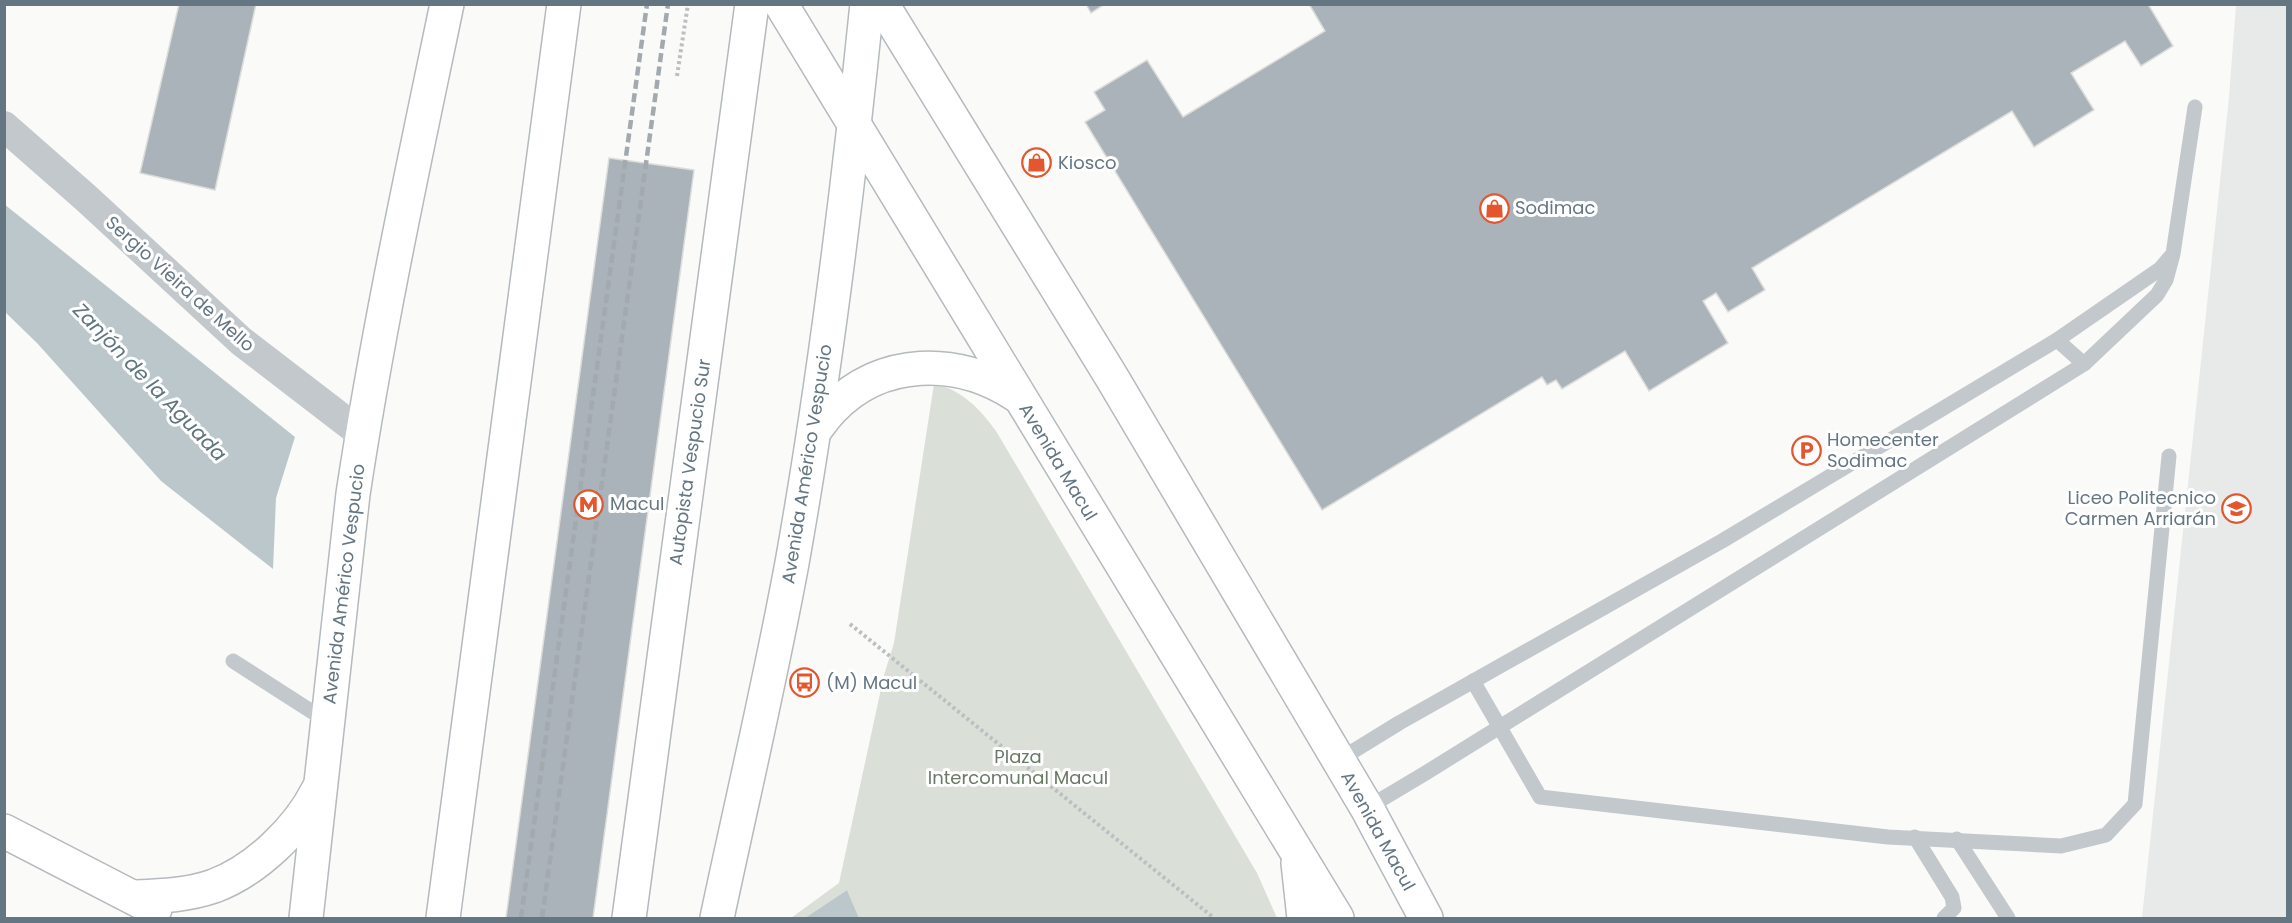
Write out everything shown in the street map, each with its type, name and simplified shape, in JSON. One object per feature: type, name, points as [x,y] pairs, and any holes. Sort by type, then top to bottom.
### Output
[{"type":"main road","name":"Avenida Américo Vespucio","points":[[306,918],[362,434],[387,296],[447,4]]},
{"type":"main road","points":[[443,918],[564,4]]},
{"type":"main road","name":"Autopista Vespucio Sur","points":[[628,918],[752,4]]},
{"type":"main road","name":"Avenida Macul","points":[[781,4],[1337,918]]},
{"type":"main road","name":"Avenida Américo Vespucio","points":[[717,918],[771,673],[814,431],[855,127],[867,4]]},
{"type":"main road","name":"Avenida Macul","points":[[882,4],[1111,376],[1367,808],[1426,918]]},
{"type":"main road","points":[[814,431],[832,409],[854,391],[878,378],[905,370],[929,367],[964,371],[998,383],[1018,396]]},
{"type":"main road","points":[[136,897],[192,892],[216,885],[237,874],[263,856],[286,835],[309,808],[321,786]]},
{"type":"main road","points":[[4,831],[136,897],[171,918]]},
{"type":"main road","points":[[1296,852],[1304,918]]},
{"type":"street","name":"Sergio Vieira de Mello","points":[[4,126],[241,341],[362,434]]},
{"type":"lane","points":[[1367,808],[2084,364],[2157,295],[2166,280],[2174,254],[2195,107]]},
{"type":"lane","points":[[1339,760],[1722,540],[2057,340],[2160,269],[2174,254]]},
{"type":"lane","points":[[2057,340],[2084,364]]},
{"type":"lane","points":[[1473,681],[1498,728],[1540,797],[1888,837],[2061,846],[2106,835],[2135,804],[2169,456]]},
{"type":"lane","points":[[233,662],[328,722]]},
{"type":"lane","points":[[1914,837],[1952,897],[1954,908],[1944,918]]},
{"type":"lane","points":[[1957,839],[2008,918]]},
{"type":"path","points":[[677,76],[688,4]]},
{"type":"path","points":[[850,624],[1214,918]]},
{"type":"shaded area","name":"Liceo Politecnico Carmen Arriarán","points":[[2236,5],[2287,5],[2287,918],[2142,918],[2229,97]]},
{"type":"green space","name":"Plaza Intercomunal Macul","points":[[934,384],[953,390],[969,401],[996,431],[1257,873],[1277,918],[859,918],[847,890],[805,918],[791,918],[839,883],[884,675],[894,643]]},
{"type":"water","name":"Zanjón de la Aguada","points":[[4,204],[295,437],[276,498],[273,569],[161,481],[37,343],[5,312]]},
{"type":"water","points":[[847,890],[859,918],[805,918]]},
{"type":"building","points":[[179,4],[256,4],[215,190],[140,173]]},
{"type":"building","points":[[1086,4],[1105,4],[1091,13]]},
{"type":"building","name":"Sodimac","points":[[1309,4],[2148,4],[2173,46],[2141,66],[2125,41],[2071,73],[2094,110],[2034,147],[2012,111],[1752,268],[1765,290],[1728,312],[1716,293],[1703,301],[1728,343],[1649,391],[1625,351],[1562,389],[1556,380],[1547,385],[1542,377],[1322,510],[1085,122],[1105,110],[1094,92],[1147,60],[1183,117],[1325,31]]},
{"type":"building","points":[[609,158],[694,170],[593,918],[506,918]]},
{"type":"railway","points":[[521,918],[647,4]]},
{"type":"railway","points":[[542,918],[668,4]]},
{"type":"place","name":"Kiosco","points":[[1037,163]]},
{"type":"place","name":"Sodimac","points":[[1494,208]]},
{"type":"place","name":"Homecenter Sodimac","points":[[1806,450]]},
{"type":"place","name":"Macul","points":[[589,504]]},
{"type":"place","name":"Liceo Politecnico Carmen Arriarán","points":[[2237,508]]},
{"type":"place","name":"(M) Macul","points":[[805,683]]}]
